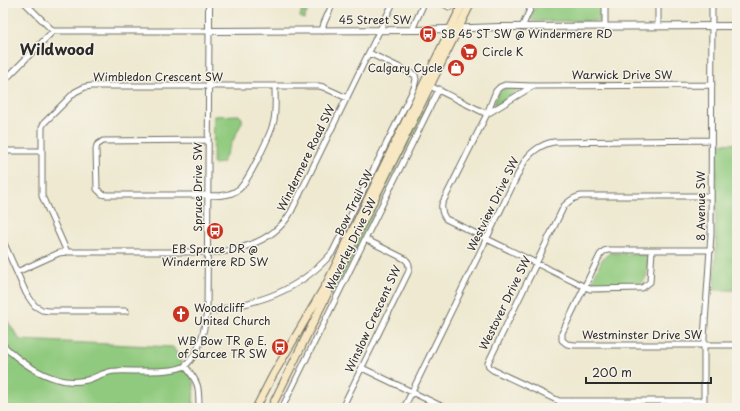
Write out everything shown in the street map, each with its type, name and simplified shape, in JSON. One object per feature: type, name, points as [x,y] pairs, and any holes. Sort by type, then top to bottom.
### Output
[{"type":"main road","name":"Bow Trail SW","points":[[256,408],[336,264],[463,3]]},
{"type":"main road","name":"Bow Trail SW","points":[[271,408],[471,3]]},
{"type":"main road","points":[[296,337],[301,338],[303,343]]},
{"type":"street","points":[[3,82],[53,31],[25,3]]},
{"type":"street","name":"Spruce Drive SW","points":[[185,366],[200,343],[208,312],[209,3]]},
{"type":"street","points":[[322,30],[333,3]]},
{"type":"street","name":"Windermere Road SW","points":[[17,272],[59,253],[228,251],[267,237],[283,224],[291,212],[393,3]]},
{"type":"street","points":[[412,30],[424,3]]},
{"type":"street","points":[[442,3],[449,7],[454,3]]},
{"type":"street","points":[[522,27],[533,3]]},
{"type":"street","points":[[605,3],[605,26]]},
{"type":"street","points":[[658,3],[658,26]]},
{"type":"street","name":"8 Avenue SW","points":[[704,408],[704,345],[711,250],[712,3]]},
{"type":"street","name":"45 Street SW","points":[[53,31],[412,30],[522,27],[737,26]]},
{"type":"street","points":[[208,312],[252,303],[285,290],[299,283],[315,271],[332,253],[414,88],[416,79],[415,75],[369,53]]},
{"type":"street","name":"Warwick Drive SW","points":[[486,239],[446,219],[441,209],[442,204],[487,114],[494,96],[500,87],[508,85],[712,85]]},
{"type":"street","name":"Wimbledon Crescent SW","points":[[67,252],[42,196],[42,127],[44,123],[79,90],[92,86],[319,86],[346,98]]},
{"type":"street","points":[[208,140],[106,140],[99,143],[96,149],[96,186],[102,194],[106,195],[217,197],[239,190],[246,180],[273,124],[275,110],[275,86]]},
{"type":"street","points":[[430,86],[439,89],[487,114],[533,86]]},
{"type":"street","name":"Waverley Drive SW","points":[[282,408],[439,89]]},
{"type":"street","name":"Westview Drive SW","points":[[404,408],[524,161],[532,152],[547,144],[558,141],[711,140]]},
{"type":"street","points":[[3,151],[42,151]]},
{"type":"street","name":"Westover Drive SW","points":[[704,402],[559,401],[489,367],[488,362],[564,206],[576,197],[711,196]]},
{"type":"street","name":"Winslow Crescent SW","points":[[342,408],[410,268],[408,262],[405,260],[365,239]]},
{"type":"street","points":[[486,239],[585,288],[590,289],[642,288],[650,282],[652,250]]},
{"type":"street","points":[[3,241],[32,302],[35,306],[42,310],[126,311]]},
{"type":"street","name":"Westminster Drive SW","points":[[711,250],[604,251],[600,255],[562,333],[562,340],[567,344],[575,345],[737,345]]},
{"type":"street","points":[[3,345],[13,355],[32,368],[46,375],[65,381],[88,380],[114,371],[172,370],[185,366],[197,381],[199,388],[199,408]]},
{"type":"street","points":[[362,368],[445,408]]},
{"type":"green space","points":[[537,3],[602,3],[602,19],[599,21],[532,21],[530,17]]},
{"type":"green space","points":[[303,5],[309,7],[304,19],[300,17]]},
{"type":"green space","points":[[507,87],[519,87],[519,89],[496,105],[494,104],[498,93]]},
{"type":"green space","points":[[431,96],[332,299],[332,290],[404,143]]},
{"type":"green space","points":[[239,115],[242,118],[242,122],[222,163],[213,164],[214,116]]},
{"type":"green space","points":[[716,143],[737,144],[737,290],[714,290],[716,253]]},
{"type":"green space","points":[[610,253],[647,254],[647,273],[642,283],[639,285],[594,285],[592,281],[603,258]]},
{"type":"green space","points":[[3,314],[20,340],[173,347],[194,383],[193,408],[3,408]]},
{"type":"place","name":"SB 45 ST SW @ Windermere RD","points":[[428,34]]},
{"type":"place","name":"Circle K","points":[[469,52]]},
{"type":"place","name":"Calgary Cycle","points":[[456,68]]},
{"type":"place","name":"EB Spruce DR @ Windermere RD SW","points":[[215,231]]},
{"type":"place","name":"Woodcliff United Church","points":[[181,314]]},
{"type":"place","name":"WB Bow TR @ E. of Sarcee TR SW","points":[[280,347]]},
{"type":"district","name":"Wildwood","points":[[57,50]]}]
